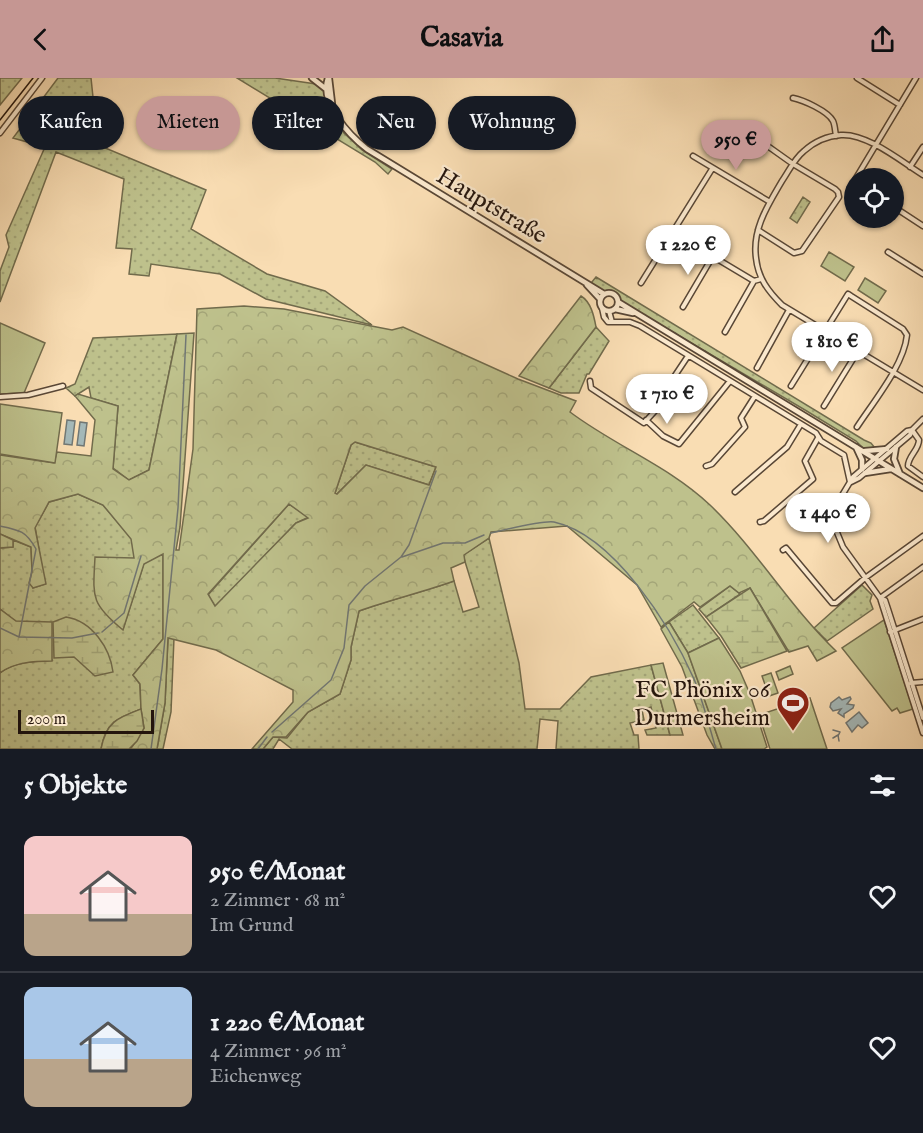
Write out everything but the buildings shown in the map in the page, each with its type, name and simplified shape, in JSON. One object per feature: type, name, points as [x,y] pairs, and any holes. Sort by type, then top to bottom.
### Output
[{"type":"street","points":[[0,133],[42,78]]},
{"type":"street","points":[[312,78],[326,90]]},
{"type":"street","name":"Hauptstraße","points":[[328,96],[326,90],[329,78]]},
{"type":"street","name":"Hauptstraße","points":[[329,78],[332,85],[332,96]]},
{"type":"street","points":[[856,78],[900,105]]},
{"type":"street","points":[[862,168],[916,78]]},
{"type":"street","points":[[793,98],[805,101],[829,116],[834,122],[836,136]]},
{"type":"street","name":"Hauptstraße","points":[[344,128],[367,149],[585,283],[604,294],[614,294],[618,302],[923,488]]},
{"type":"street","points":[[746,130],[793,164],[835,189],[839,197],[802,251],[794,253],[758,231]]},
{"type":"street","points":[[923,175],[875,145],[856,137],[836,136],[815,143],[801,153],[770,202],[758,231],[755,253],[761,279],[771,294],[789,310],[923,390]]},
{"type":"street","points":[[910,167],[923,147]]},
{"type":"street","points":[[693,156],[770,202]]},
{"type":"street","points":[[641,283],[712,169]]},
{"type":"street","points":[[904,213],[921,224],[923,216]]},
{"type":"street","points":[[672,232],[754,281]]},
{"type":"street","points":[[888,252],[923,274]]},
{"type":"street","points":[[683,307],[713,256]]},
{"type":"street","points":[[725,332],[754,281],[761,279]]},
{"type":"street","name":"Hauptstraße","points":[[585,283],[600,299]]},
{"type":"street","points":[[604,294],[600,299],[606,320],[612,323],[634,323],[816,433],[821,441],[844,455],[850,482]]},
{"type":"street","points":[[791,386],[848,294],[903,329],[908,335],[906,345],[893,372],[857,427]]},
{"type":"street","points":[[612,323],[612,310],[618,302]]},
{"type":"street","name":"Hauptstraße","points":[[602,308],[639,315]]},
{"type":"street","points":[[757,368],[789,310]]},
{"type":"street","points":[[824,406],[858,351]]},
{"type":"street","points":[[590,381],[591,388],[644,423],[679,386],[674,377],[688,356]]},
{"type":"street","points":[[646,420],[663,435],[679,444],[730,381]]},
{"type":"street","points":[[0,397],[28,395],[63,387]]},
{"type":"street","points":[[706,466],[712,464],[745,427],[741,418],[754,396]]},
{"type":"street","points":[[923,419],[910,435],[850,482],[838,502],[836,530],[838,539],[880,598],[890,632],[923,718]]},
{"type":"street","points":[[735,492],[787,447],[801,424]]},
{"type":"street","points":[[877,460],[907,431],[912,430]]},
{"type":"street","points":[[912,430],[919,444],[907,463],[923,477]]},
{"type":"street","points":[[760,522],[813,479],[805,461],[819,438]]},
{"type":"street","points":[[856,447],[862,460],[863,471]]},
{"type":"street","points":[[896,447],[894,459],[900,474]]},
{"type":"street","points":[[862,451],[887,449]]},
{"type":"street","points":[[863,471],[891,469]]},
{"type":"street","points":[[783,550],[786,548],[832,603],[836,603],[865,578],[923,536]]},
{"type":"street","points":[[880,598],[923,567]]},
{"type":"street","points":[[880,598],[885,600],[896,630],[923,731]]},
{"type":"street","points":[[890,632],[923,619]]},
{"type":"street","points":[[910,683],[923,682]]},
{"type":"green space","points":[[0,78],[22,78],[0,105]]},
{"type":"green space","points":[[58,78],[91,78],[93,96],[44,96]]},
{"type":"green space","points":[[237,78],[275,78],[316,84],[326,96],[267,96]]},
{"type":"green space","points":[[344,133],[356,144],[356,150],[362,150],[392,169],[388,174],[375,162],[344,143]]},
{"type":"green space","points":[[44,150],[110,150],[206,190],[191,229],[267,274],[325,291],[372,325],[266,299],[220,274],[151,264],[149,276],[129,274],[132,249],[116,248],[124,179],[56,152],[0,302],[0,271],[9,247],[6,235]]},
{"type":"green space","points":[[803,197],[810,202],[797,223],[790,218]]},
{"type":"green space","points":[[829,252],[854,267],[845,281],[821,266]]},
{"type":"green space","points":[[596,277],[871,443],[875,448],[863,448],[856,441],[805,410],[620,301],[613,292],[603,292],[591,283]]},
{"type":"green space","points":[[865,278],[886,291],[878,303],[858,290]]},
{"type":"green space","points":[[581,296],[590,306],[596,327],[549,388],[519,376]]},
{"type":"green space","points":[[244,306],[284,309],[392,330],[403,327],[518,379],[576,401],[570,412],[660,467],[710,505],[743,540],[803,616],[836,651],[817,661],[808,646],[789,652],[750,588],[739,593],[730,586],[700,607],[694,602],[661,627],[637,585],[567,526],[491,532],[489,538],[464,555],[465,562],[451,568],[454,581],[359,611],[351,647],[351,660],[340,694],[308,712],[286,737],[273,737],[263,749],[252,749],[293,702],[293,690],[216,650],[168,638],[165,703],[157,749],[129,749],[144,728],[140,684],[133,675],[163,639],[163,554],[144,564],[123,630],[99,606],[94,591],[95,557],[134,558],[131,539],[103,505],[78,494],[49,502],[35,528],[46,584],[33,588],[29,583],[32,572],[31,547],[0,534],[0,455],[54,463],[57,452],[91,456],[95,420],[75,396],[78,394],[118,406],[113,469],[129,480],[149,470],[177,334],[194,333],[180,527],[176,550],[179,550],[193,449],[197,309]],"holes":[[[355,442],[436,467],[429,485],[366,465],[337,494],[335,493],[351,445]],[[289,504],[308,518],[296,523],[215,606],[208,594]]]},
{"type":"green space","points":[[0,323],[45,343],[24,393],[0,394]]},
{"type":"green space","points":[[596,327],[609,341],[587,374],[579,393],[561,393],[549,388]]},
{"type":"green space","points":[[177,334],[149,470],[129,480],[113,468],[118,406],[91,398],[89,387],[75,396],[66,388],[75,384],[93,338]]},
{"type":"green space","points":[[0,404],[62,413],[55,463],[0,454]]},
{"type":"green space","points":[[355,442],[436,467],[429,485],[366,465],[337,494],[335,493],[351,445]]},
{"type":"green space","points":[[78,494],[103,505],[132,539],[135,558],[123,629],[144,563],[163,553],[163,639],[133,675],[140,684],[141,709],[114,722],[106,733],[101,749],[0,749],[0,673],[19,664],[52,660],[15,621],[0,609],[0,548],[13,547],[13,540],[31,547],[33,588],[45,584],[35,527],[49,502]]},
{"type":"green space","points":[[289,504],[309,517],[296,523],[215,607],[208,595]]},
{"type":"green space","points":[[0,534],[13,540],[13,547],[0,548]]},
{"type":"green space","points":[[489,538],[519,663],[525,709],[560,709],[591,677],[651,665],[670,735],[647,735],[645,730],[656,728],[651,707],[642,710],[644,720],[630,723],[634,735],[638,735],[639,749],[556,749],[558,721],[540,719],[537,749],[292,749],[279,739],[273,749],[263,749],[273,737],[287,738],[308,712],[340,694],[351,660],[351,647],[359,611],[454,581],[463,612],[479,607],[463,555]]},
{"type":"green space","points":[[862,585],[872,595],[870,601],[873,609],[827,641],[814,628]]},
{"type":"green space","points":[[730,586],[740,594],[706,617],[699,609]]},
{"type":"green space","points":[[750,588],[787,651],[741,668],[706,617]]},
{"type":"green space","points":[[693,605],[719,638],[688,653],[669,622]]},
{"type":"green space","points":[[0,609],[16,621],[52,622],[52,661],[18,664],[0,673]]},
{"type":"green space","points":[[66,617],[84,624],[98,637],[108,654],[113,672],[95,676],[74,657],[54,658],[53,622]]},
{"type":"green space","points":[[884,620],[913,709],[900,713],[897,708],[892,711],[842,648]]},
{"type":"green space","points":[[669,622],[688,653],[722,749],[715,749],[707,735],[682,667],[661,629]]},
{"type":"green space","points":[[168,638],[174,638],[171,712],[163,749],[157,749],[165,703]]},
{"type":"green space","points":[[719,638],[740,671],[750,694],[767,747],[764,749],[722,749],[688,653]]},
{"type":"green space","points":[[663,663],[683,735],[670,735],[651,665]]},
{"type":"green space","points":[[790,666],[793,674],[779,680],[776,672]]},
{"type":"green space","points":[[771,673],[778,693],[769,696],[762,676]]},
{"type":"green space","name":"FC Phönix 06 Durmersheim","points":[[810,698],[827,749],[770,749],[759,715]]},
{"type":"green space","points":[[141,709],[144,728],[137,741],[129,749],[101,749],[106,733],[114,722]]},
{"type":"shaded area","points":[[67,420],[75,421],[72,445],[64,444]]},
{"type":"shaded area","points":[[80,422],[87,423],[84,446],[77,445]]},
{"type":"shaded area","points":[[839,697],[842,700],[850,697],[847,704],[854,705],[844,714],[844,717],[838,713],[841,709],[833,711],[830,707],[831,703]]},
{"type":"shaded area","points":[[859,712],[868,723],[862,728],[858,725],[852,732],[846,723]]},
{"type":"waterway","points":[[151,749],[162,669],[178,508],[186,335]]},
{"type":"waterway","points":[[272,732],[331,680],[344,648],[349,605],[365,586],[401,557],[409,545],[436,471]]},
{"type":"waterway","points":[[491,533],[554,522],[576,530],[598,545],[619,564],[655,610],[684,658],[697,687],[716,749]]},
{"type":"waterway","points":[[0,526],[22,532],[36,549],[19,637]]},
{"type":"waterway","points":[[402,557],[443,543],[465,543],[484,535]]},
{"type":"waterway","points":[[102,632],[124,613],[141,556]]},
{"type":"waterway","points":[[0,628],[19,637],[72,638],[98,633]]},
{"type":"waterway","points":[[833,730],[840,732],[838,736]]},
{"type":"waterway","points":[[833,738],[838,735],[839,741]]},
{"type":"waterway","points":[[258,749],[267,737]]},
{"type":"tram line","points":[[0,120],[33,78]]},
{"type":"place","name":"FC Phönix 06 Durmersheim","points":[[793,732]]}]
